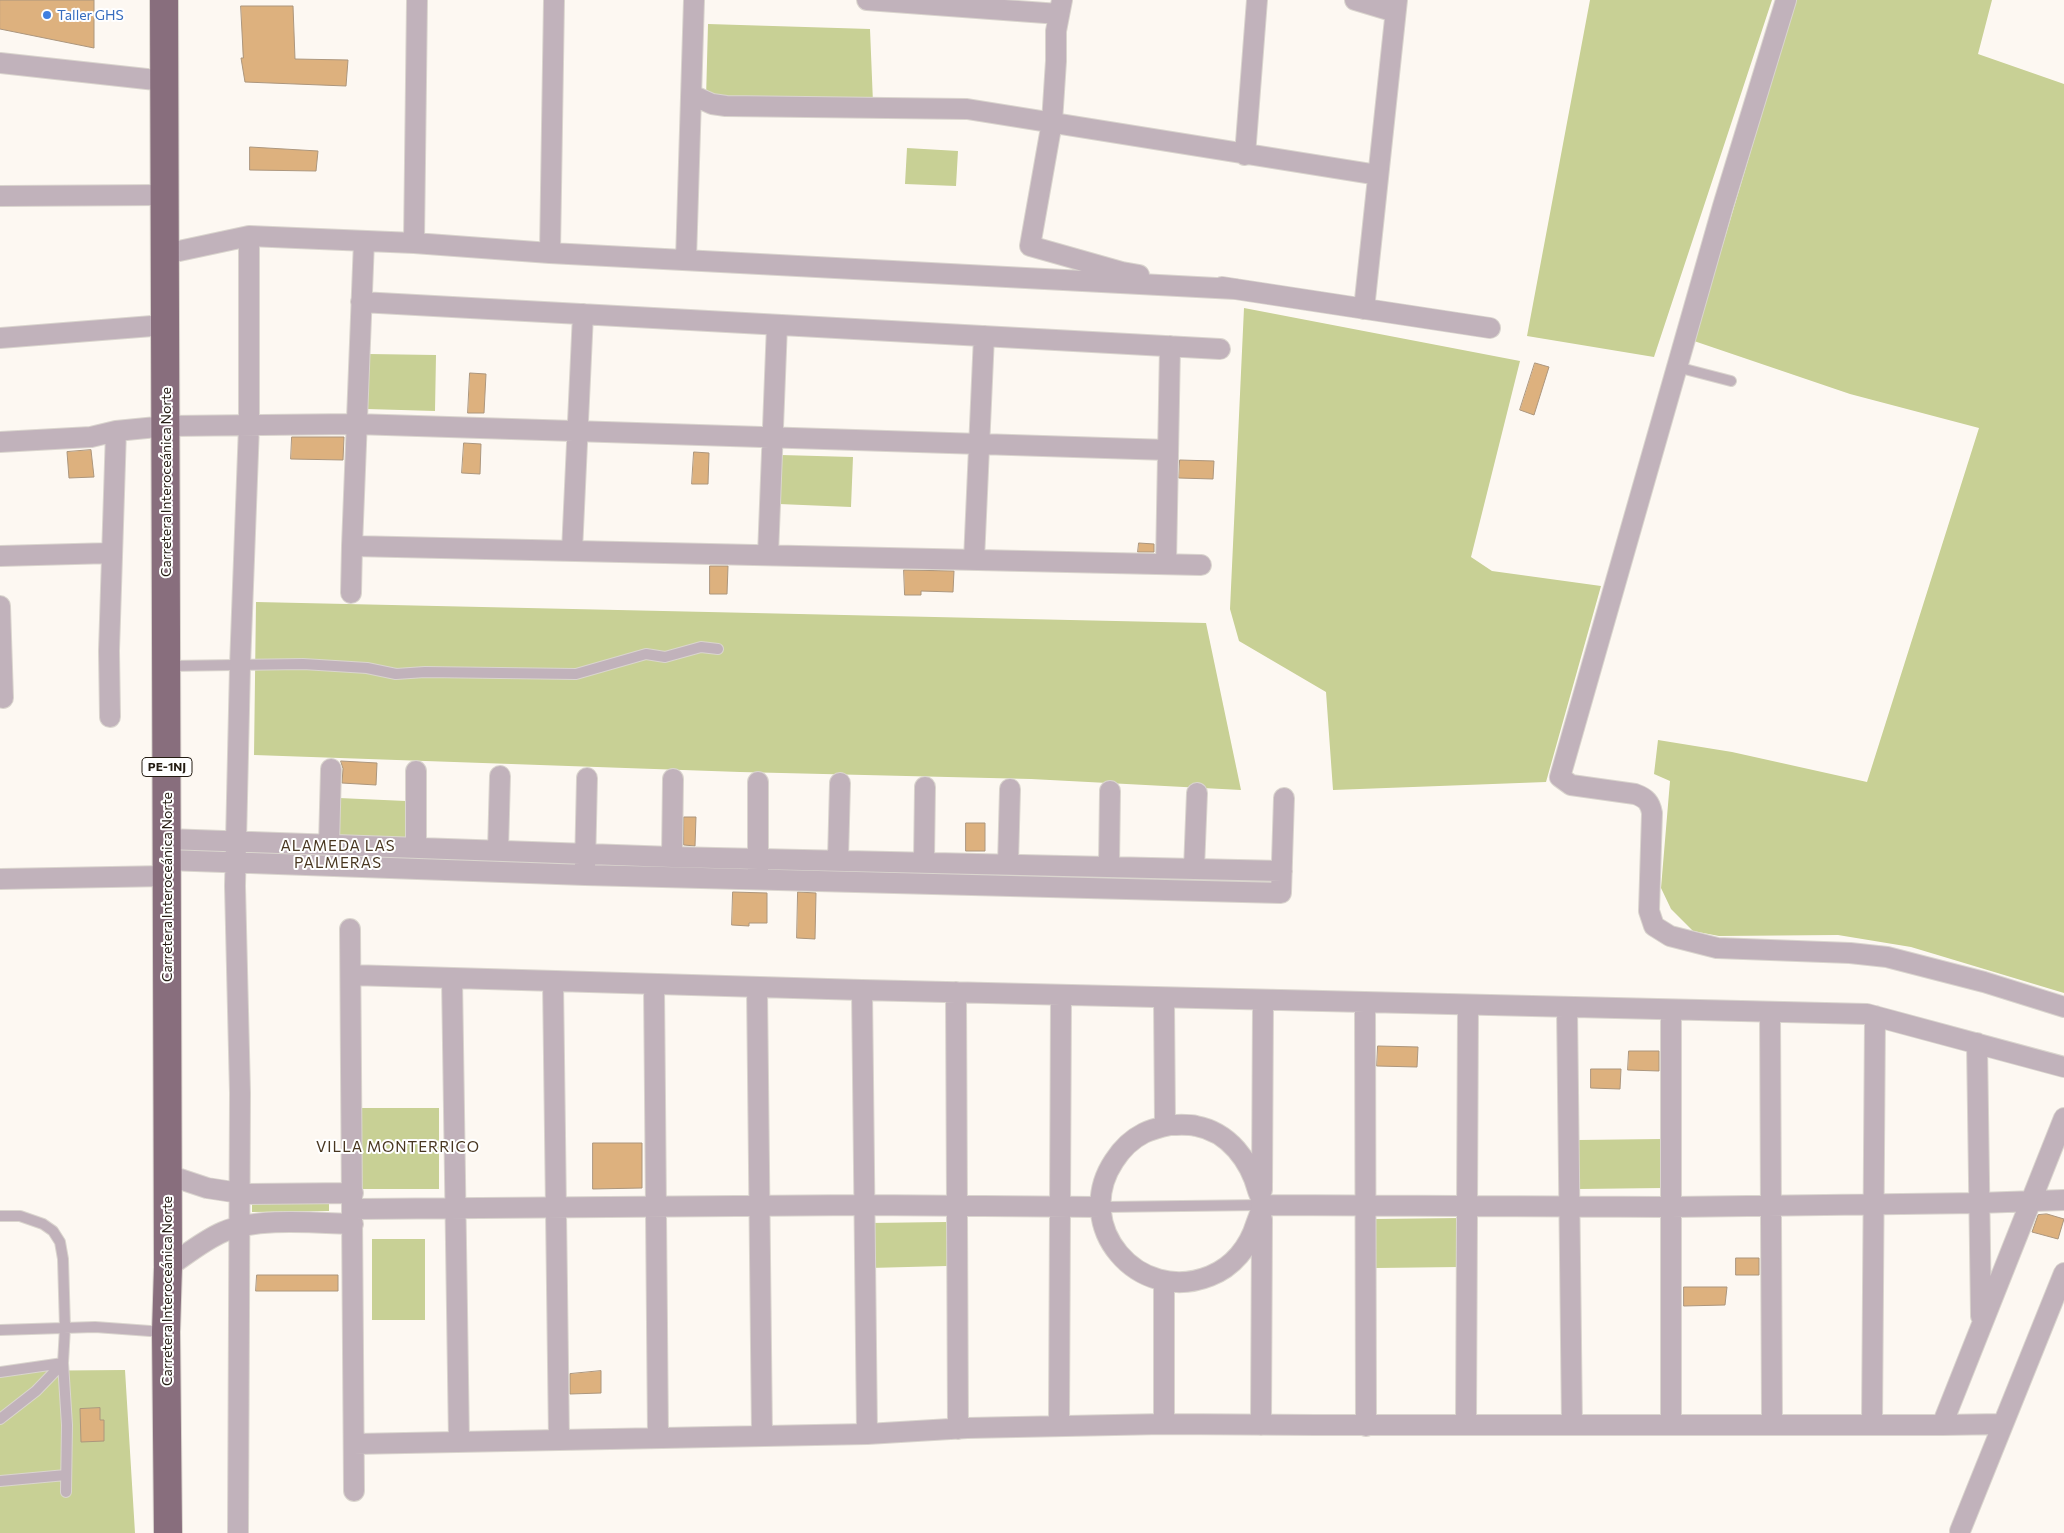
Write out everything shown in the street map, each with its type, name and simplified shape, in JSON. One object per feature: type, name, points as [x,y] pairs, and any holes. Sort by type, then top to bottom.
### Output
[{"type":"highway","name":"Carretera Interoceánica Norte","points":[[164,0],[167,426],[168,1267],[166,1332],[168,1533]]},
{"type":"street","points":[[414,243],[417,0]]},
{"type":"street","points":[[550,253],[554,0]]},
{"type":"street","points":[[686,260],[694,0]]},
{"type":"street","points":[[866,0],[1061,7],[1056,30],[1052,122],[1030,246],[1122,272],[1490,328]]},
{"type":"street","points":[[1245,155],[1257,0]]},
{"type":"street","points":[[1354,0],[1396,6],[1364,309]]},
{"type":"street","points":[[1786,0],[1723,206],[1560,777],[1571,785],[1635,794],[1644,798],[1650,804],[1652,813],[1649,911],[1654,926],[1670,936],[1717,948],[1832,952],[1886,957],[1984,982],[2064,1007]]},
{"type":"street","points":[[0,63],[165,81]]},
{"type":"street","points":[[692,95],[712,104],[726,106],[967,110],[1378,175]]},
{"type":"street","points":[[0,196],[165,196]]},
{"type":"street","points":[[165,254],[249,236],[414,243],[550,253],[1235,289]]},
{"type":"street","points":[[238,1533],[238,1193],[240,1093],[235,862],[249,426],[249,236]]},
{"type":"street","points":[[351,593],[364,241]]},
{"type":"street","points":[[361,302],[1220,349]]},
{"type":"street","points":[[572,551],[583,314]]},
{"type":"street","points":[[768,555],[777,325]]},
{"type":"street","points":[[0,338],[165,326]]},
{"type":"street","points":[[974,560],[984,336]]},
{"type":"street","points":[[1166,564],[1170,346]]},
{"type":"street","points":[[0,442],[91,437],[116,431],[167,426],[356,424],[1168,450]]},
{"type":"street","points":[[110,717],[109,651],[116,431]]},
{"type":"street","points":[[352,546],[1201,565]]},
{"type":"street","points":[[0,556],[112,553]]},
{"type":"street","points":[[0,606],[3,698]]},
{"type":"street","points":[[328,846],[331,769]]},
{"type":"street","points":[[416,771],[416,848]]},
{"type":"street","points":[[498,851],[500,776]]},
{"type":"street","points":[[585,875],[587,778]]},
{"type":"street","points":[[672,857],[673,779]]},
{"type":"street","points":[[758,782],[758,880]]},
{"type":"street","points":[[838,860],[840,783]]},
{"type":"street","points":[[924,862],[925,787]]},
{"type":"street","points":[[1008,864],[1010,789]]},
{"type":"street","points":[[1109,867],[1110,791]]},
{"type":"street","points":[[1194,869],[1197,793]]},
{"type":"street","points":[[167,858],[585,875],[1281,893],[1284,798]]},
{"type":"street","points":[[0,879],[167,858],[236,842],[672,857],[1282,871]]},
{"type":"street","points":[[350,929],[354,1491]]},
{"type":"street","points":[[351,975],[1164,998],[1867,1014],[2064,1067]]},
{"type":"street","points":[[452,978],[459,1442]]},
{"type":"street","points":[[553,981],[559,1440]]},
{"type":"street","points":[[654,984],[658,1438]]},
{"type":"street","points":[[757,987],[762,1436]]},
{"type":"street","points":[[862,990],[867,1434]]},
{"type":"street","points":[[956,992],[958,1429]]},
{"type":"street","points":[[1059,1426],[1060,995]]},
{"type":"street","points":[[1164,998],[1165,1126]]},
{"type":"street","points":[[1261,1425],[1263,1000]]},
{"type":"street","points":[[1365,1002],[1366,1426]]},
{"type":"street","points":[[1466,1425],[1468,1005]]},
{"type":"street","points":[[1566,1007],[1572,1425]]},
{"type":"street","points":[[1671,1010],[1671,1425]]},
{"type":"street","points":[[1770,1012],[1772,1425]]},
{"type":"street","points":[[1872,1425],[1875,1016]]},
{"type":"street","points":[[1976,1043],[1981,1326]]},
{"type":"street","points":[[1942,1425],[2064,1118]]},
{"type":"street","points":[[1165,1126],[1197,1126],[1222,1136],[1242,1154],[1255,1179],[1262,1205],[1254,1233],[1240,1256],[1220,1272],[1197,1282],[1172,1283],[1148,1277],[1127,1263],[1111,1244],[1102,1220],[1101,1195],[1108,1171],[1122,1150],[1143,1133],[1165,1126]]},
{"type":"street","points":[[168,1174],[207,1188],[353,1208],[864,1205],[1102,1207]]},
{"type":"street","points":[[1262,1205],[1671,1207],[1980,1203],[2064,1200]]},
{"type":"street","points":[[168,1267],[211,1238],[238,1227],[283,1223],[353,1208]]},
{"type":"street","points":[[1960,1531],[2064,1273]]},
{"type":"street","points":[[1164,1281],[1164,1424]]},
{"type":"street","points":[[354,1444],[867,1434],[958,1429],[1164,1424],[1366,1426],[2002,1424]]},
{"type":"lane","points":[[1677,366],[1731,381]]},
{"type":"lane","points":[[166,666],[303,664],[367,668],[396,674],[425,672],[576,674],[646,654],[665,657],[700,647],[718,649]]},
{"type":"lane","points":[[1102,1207],[1262,1205]]},
{"type":"lane","points":[[0,1216],[20,1216],[43,1224],[53,1232],[60,1242],[63,1259],[65,1328],[63,1363],[67,1425],[66,1492]]},
{"type":"lane","points":[[0,1330],[95,1327],[166,1332]]},
{"type":"lane","points":[[0,1372],[63,1363]]},
{"type":"lane","points":[[0,1419],[36,1392],[63,1363]]},
{"type":"lane","points":[[0,1481],[66,1475]]},
{"type":"green space","points":[[1590,0],[1772,0],[1654,357],[1527,336]]},
{"type":"green space","points":[[1796,0],[1992,0],[1978,54],[2064,84],[2064,993],[1911,947],[1838,935],[1719,936],[1693,931],[1671,909],[1661,888],[1670,781],[1654,774],[1658,740],[1732,752],[1867,782],[1979,428],[1850,394],[1694,341]]},
{"type":"green space","points":[[708,24],[870,29],[873,103],[706,99]]},
{"type":"green space","points":[[907,148],[958,151],[956,186],[905,184]]},
{"type":"green space","points":[[1244,308],[1520,361],[1471,557],[1492,571],[1601,586],[1546,782],[1333,790],[1326,692],[1239,641],[1230,609]]},
{"type":"green space","points":[[369,354],[436,355],[435,411],[367,409]]},
{"type":"green space","points":[[781,455],[853,457],[851,507],[779,504]]},
{"type":"green space","points":[[256,602],[1206,623],[1241,790],[1031,779],[740,772],[254,755]]},
{"type":"green space","points":[[339,798],[406,801],[406,838],[338,837]]},
{"type":"green space","points":[[359,1108],[439,1108],[439,1189],[359,1189]]},
{"type":"green space","points":[[1663,1139],[1663,1188],[1578,1189],[1578,1140]]},
{"type":"green space","points":[[252,1204],[329,1204],[329,1211],[252,1212]]},
{"type":"green space","points":[[1460,1218],[1460,1267],[1375,1268],[1375,1219]]},
{"type":"green space","points":[[947,1222],[947,1266],[869,1268],[868,1223]]},
{"type":"green space","points":[[372,1239],[425,1239],[425,1320],[372,1320]]},
{"type":"green space","points":[[125,1370],[135,1533],[0,1533],[0,1371]]},
{"type":"building","name":"Taller GHS","points":[[0,0],[94,0],[94,48],[0,29]]},
{"type":"building","points":[[241,6],[293,6],[295,59],[348,60],[346,86],[245,82],[241,58],[243,58]]},
{"type":"building","points":[[250,147],[318,151],[316,171],[250,170]]},
{"type":"building","points":[[1535,363],[1549,367],[1534,415],[1520,410]]},
{"type":"building","points":[[470,373],[486,374],[484,413],[468,413]]},
{"type":"building","points":[[292,437],[344,437],[343,460],[291,459]]},
{"type":"building","points":[[464,443],[481,444],[480,474],[462,473]]},
{"type":"building","points":[[91,450],[94,477],[69,478],[67,452]]},
{"type":"building","points":[[694,452],[709,453],[708,484],[692,484]]},
{"type":"building","points":[[1180,460],[1214,461],[1213,479],[1179,478]]},
{"type":"building","points":[[1139,543],[1154,544],[1154,552],[1138,552]]},
{"type":"building","points":[[710,566],[728,566],[727,594],[710,594]]},
{"type":"building","points":[[904,570],[954,571],[953,592],[921,591],[921,595],[905,595]]},
{"type":"building","points":[[341,761],[377,763],[376,785],[342,783],[343,769]]},
{"type":"building","points":[[684,817],[696,817],[695,846],[684,845]]},
{"type":"building","points":[[966,823],[985,823],[985,851],[966,851]]},
{"type":"building","points":[[733,892],[767,893],[767,923],[749,923],[749,926],[732,925]]},
{"type":"building","points":[[798,892],[816,893],[815,939],[797,938]]},
{"type":"building","points":[[1378,1046],[1418,1047],[1417,1067],[1377,1066]]},
{"type":"building","points":[[1629,1051],[1659,1051],[1659,1071],[1628,1070]]},
{"type":"building","points":[[1591,1069],[1621,1069],[1620,1089],[1591,1088]]},
{"type":"building","points":[[593,1143],[642,1143],[642,1188],[593,1189]]},
{"type":"building","points":[[2047,1214],[2064,1219],[2058,1239],[2032,1232],[2038,1215]]},
{"type":"building","points":[[1736,1258],[1759,1258],[1759,1275],[1736,1275]]},
{"type":"building","points":[[257,1275],[338,1275],[338,1291],[256,1291]]},
{"type":"building","points":[[1684,1287],[1727,1287],[1725,1305],[1684,1306]]},
{"type":"building","points":[[601,1371],[601,1393],[570,1394],[570,1374]]},
{"type":"building","points":[[100,1408],[100,1420],[104,1420],[104,1441],[81,1442],[80,1409]]},
{"type":"place","name":"Taller GHS","points":[[47,15]]},
{"type":"district","name":"ALAMEDA LAS PALMERAS","points":[[338,854]]},
{"type":"district","name":"VILLA MONTERRICO","points":[[398,1147]]}]
